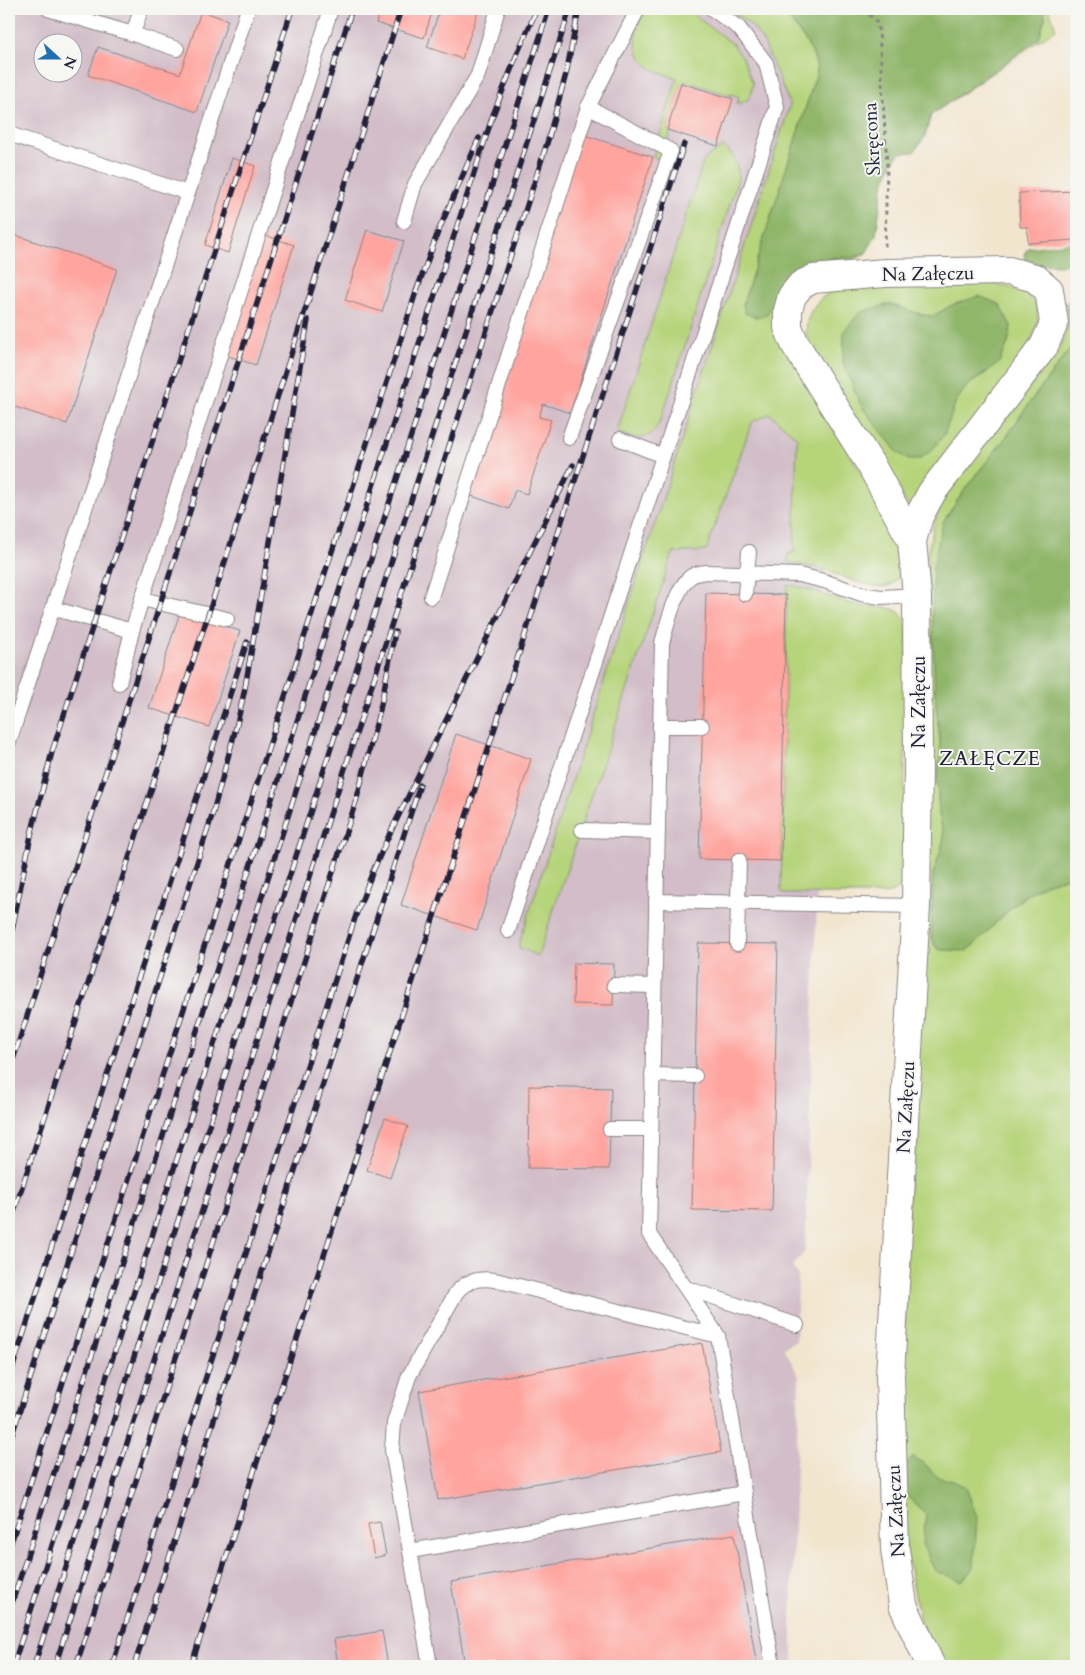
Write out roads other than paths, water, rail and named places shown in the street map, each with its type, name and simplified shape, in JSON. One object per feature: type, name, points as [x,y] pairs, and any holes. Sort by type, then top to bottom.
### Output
[{"type":"street","name":"Na Załęczu","points":[[912,541],[871,465],[795,344],[788,327],[788,310],[792,296],[801,285],[813,279],[885,273],[1009,271],[1035,278],[1049,290],[1054,324],[1044,346],[932,492],[920,516],[912,541],[917,595],[918,768],[916,906],[890,1376],[895,1549],[903,1605],[931,1666]]},
{"type":"lane","points":[[48,9],[64,11],[177,49]]},
{"type":"lane","points":[[133,34],[141,9]]},
{"type":"lane","points":[[9,742],[248,9]]},
{"type":"lane","points":[[119,683],[132,630],[331,9]]},
{"type":"lane","points":[[404,221],[415,184],[478,75],[498,9]]},
{"type":"lane","points":[[431,597],[588,106],[638,9]]},
{"type":"lane","points":[[508,931],[777,106],[766,63],[738,28],[712,9]]},
{"type":"lane","points":[[569,438],[671,150],[588,106]]},
{"type":"lane","points":[[9,134],[188,193]]},
{"type":"lane","points":[[620,439],[663,456]]},
{"type":"lane","points":[[745,594],[749,552]]},
{"type":"lane","points":[[773,1666],[718,1336],[649,1234],[662,643],[682,588],[692,576],[698,573],[799,575],[871,596],[917,595]]},
{"type":"lane","points":[[142,599],[226,619]]},
{"type":"lane","points":[[52,608],[132,630]]},
{"type":"lane","points":[[660,726],[702,726]]},
{"type":"lane","points":[[582,830],[658,832]]},
{"type":"lane","points":[[737,944],[739,860]]},
{"type":"lane","points":[[656,901],[916,906]]},
{"type":"lane","points":[[614,985],[654,986]]},
{"type":"lane","points":[[652,1075],[695,1076]]},
{"type":"lane","points":[[610,1128],[651,1129]]},
{"type":"lane","points":[[430,1666],[392,1450],[394,1423],[409,1376],[461,1286],[472,1280],[495,1280],[718,1336]]},
{"type":"lane","points":[[686,1288],[797,1325]]},
{"type":"lane","points":[[410,1551],[744,1492]]},
{"type":"railway","points":[[9,945],[31,835],[52,752],[292,9]]},
{"type":"railway","points":[[9,1072],[352,9]]},
{"type":"railway","points":[[9,1227],[208,615],[401,9]]},
{"type":"railway","points":[[9,1612],[493,115],[537,9]]},
{"type":"railway","points":[[13,1666],[549,9]]},
{"type":"railway","points":[[34,1666],[570,9]]},
{"type":"railway","points":[[55,1666],[548,140],[566,74],[579,9]]},
{"type":"railway","points":[[9,1549],[416,292],[438,232],[479,138]]},
{"type":"railway","points":[[191,1666],[684,144]]},
{"type":"railway","points":[[9,1444],[212,816],[237,724],[245,688],[308,320]]},
{"type":"railway","points":[[112,1666],[357,912],[390,833],[573,465]]},
{"type":"railway","points":[[76,1666],[357,798],[381,705],[395,632]]},
{"type":"railway","points":[[9,1379],[247,642]]},
{"type":"railway","points":[[134,1666],[420,785]]},
{"type":"district","name":"ZAŁĘCZE","points":[[990,758]]}]
